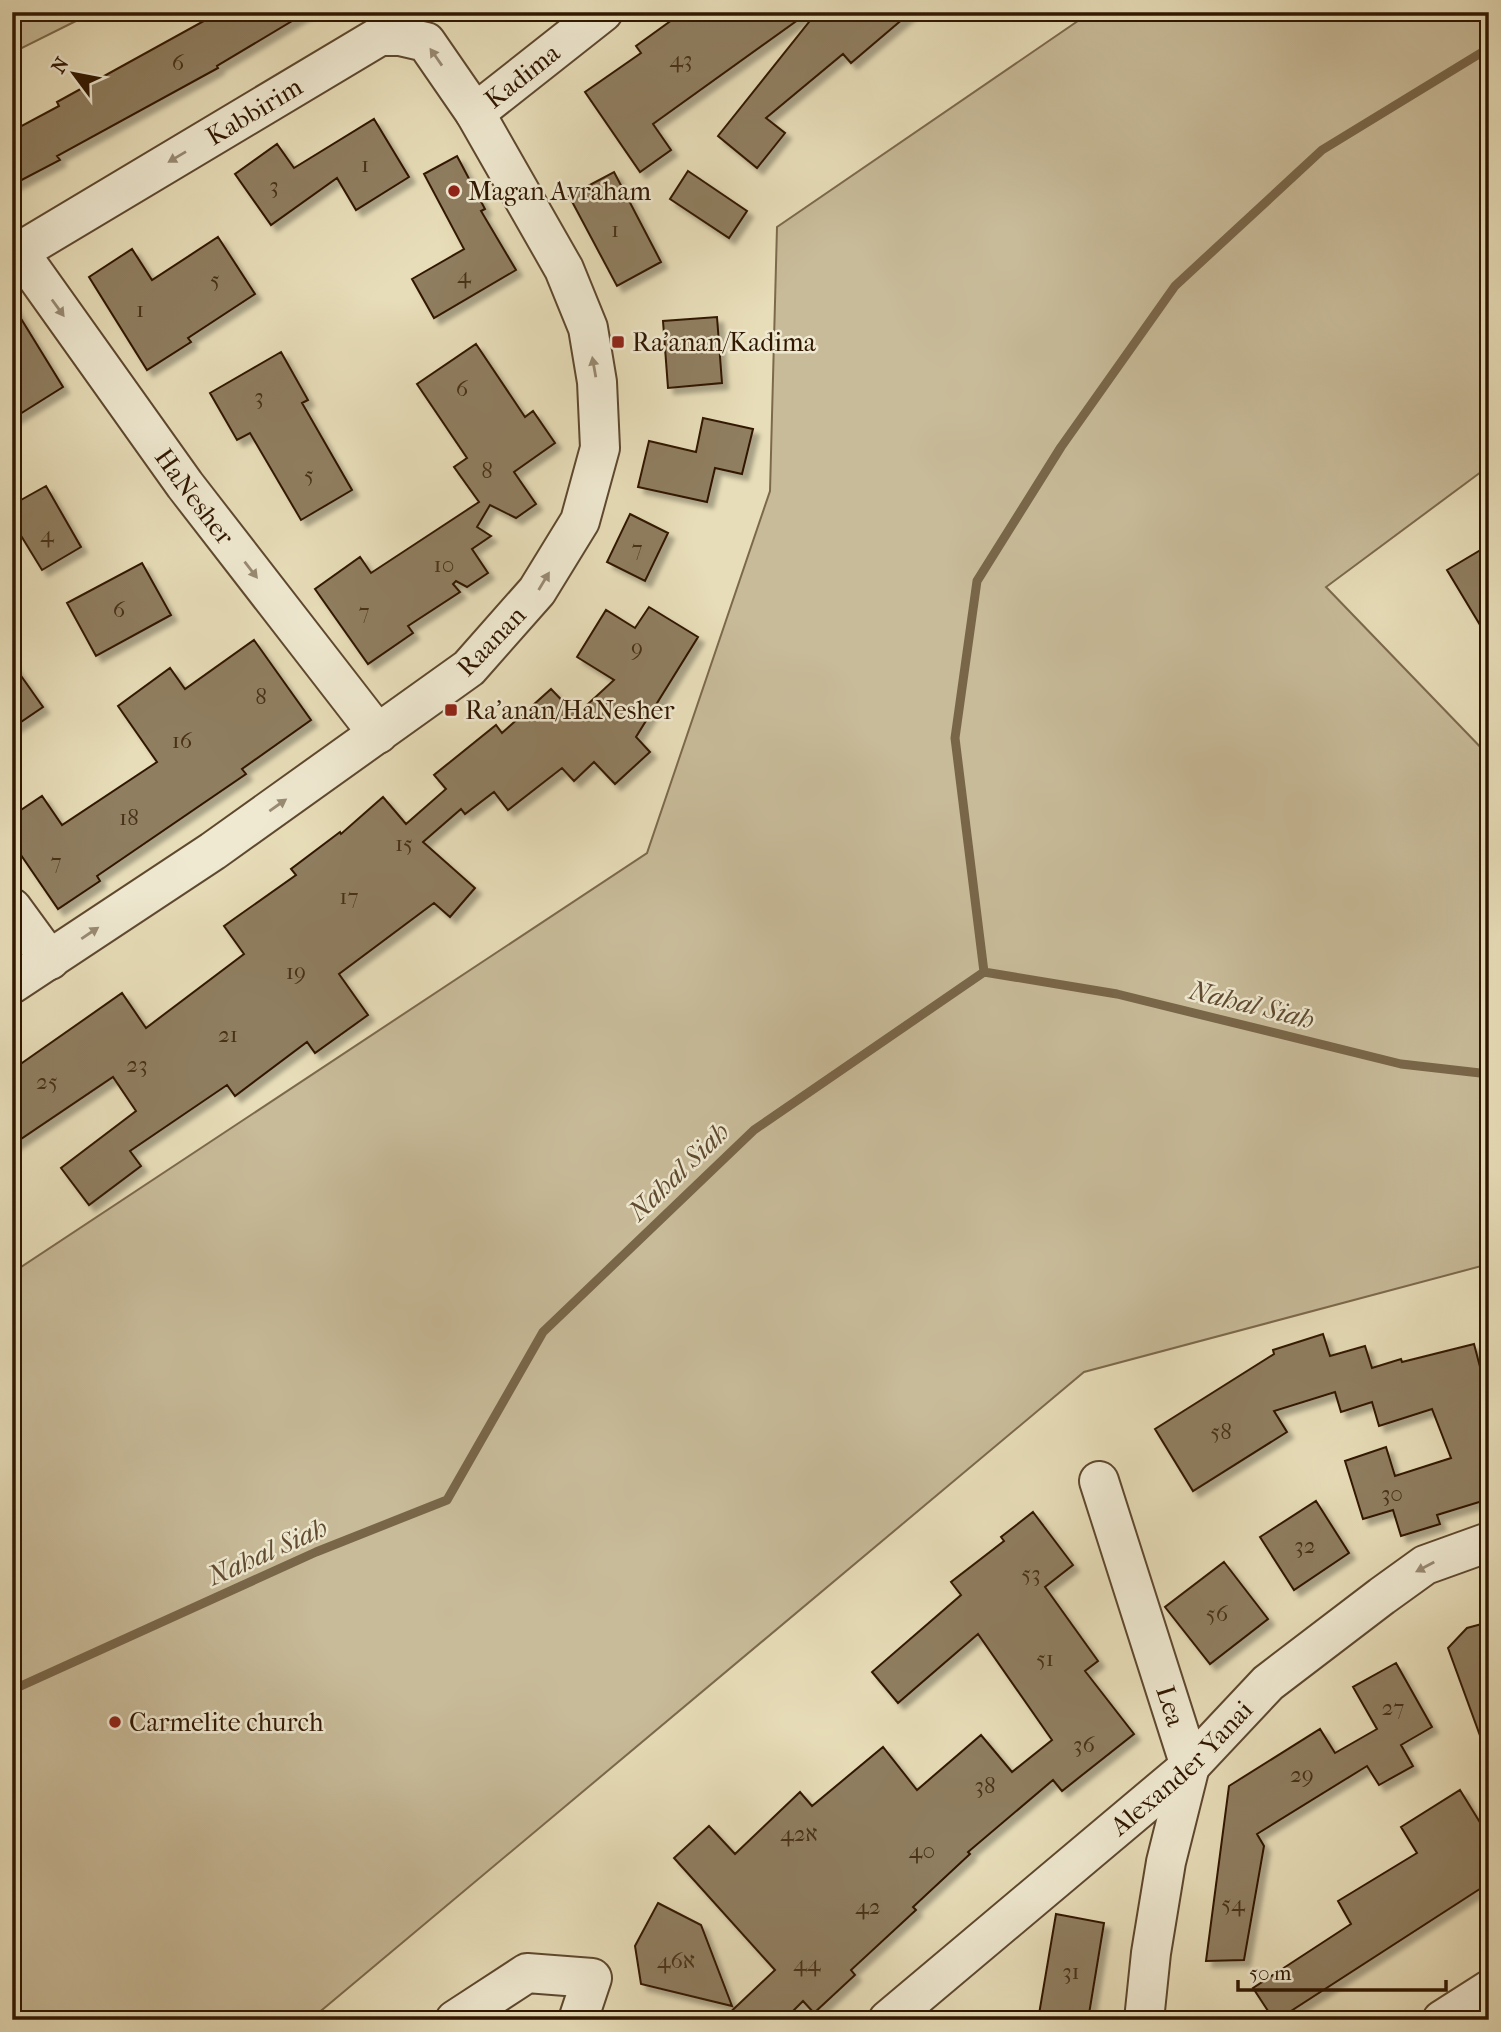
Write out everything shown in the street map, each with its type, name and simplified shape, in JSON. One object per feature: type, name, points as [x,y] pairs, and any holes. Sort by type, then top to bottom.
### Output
[{"type":"street","name":"Kadima","points":[[475,113],[603,12]]},
{"type":"street","name":"Kabbirim","points":[[15,254],[380,36],[400,36],[426,42],[475,113]]},
{"type":"street","name":"Raanan","points":[[12,984],[213,852],[470,668],[537,591],[580,521],[600,448],[597,382],[588,328],[564,269],[475,113]]},
{"type":"street","name":"HaNesher","points":[[15,254],[185,485],[378,734]]},
{"type":"street","points":[[12,908],[50,960]]},
{"type":"street","name":"Lea","points":[[1098,1481],[1189,1766]]},
{"type":"street","name":"Alexander Yanai","points":[[888,2020],[1189,1766],[1268,1683],[1425,1565],[1489,1542]]},
{"type":"street","points":[[1144,2020],[1151,1953],[1166,1863],[1189,1766]]},
{"type":"street","points":[[455,2020],[527,1973],[592,1978],[578,2020]]},
{"type":"street","points":[[1443,2020],[1489,1990]]},
{"type":"shaded area","points":[[12,12],[94,12],[12,53]]},
{"type":"shaded area","points":[[1091,12],[1489,12],[1489,466],[1326,587],[1489,756],[1489,1264],[1084,1372],[310,2020],[12,2020],[12,1273],[647,853],[770,491],[777,227]]},
{"type":"building","points":[[220,12],[307,12],[217,66],[218,68],[57,156],[60,160],[12,185],[12,131],[59,106],[57,102]]},
{"type":"building","points":[[683,12],[809,12],[653,124],[671,150],[640,172],[585,92],[641,53],[636,46]]},
{"type":"building","points":[[817,12],[911,12],[851,63],[843,54],[766,118],[785,133],[757,168],[718,136]]},
{"type":"building","points":[[374,119],[409,177],[356,210],[337,178],[271,225],[235,174],[277,144],[294,168]]},
{"type":"building","points":[[457,156],[485,209],[481,211],[516,270],[434,318],[412,279],[464,249],[424,174]]},
{"type":"building","points":[[688,171],[747,211],[729,238],[670,199]]},
{"type":"building","points":[[614,172],[661,262],[617,286],[569,196]]},
{"type":"building","points":[[218,237],[255,294],[188,338],[191,342],[147,370],[89,277],[132,249],[152,280]]},
{"type":"building","points":[[12,304],[63,387],[12,419]]},
{"type":"building","points":[[717,317],[722,383],[668,388],[663,321]]},
{"type":"building","points":[[476,344],[525,417],[533,411],[555,443],[514,472],[536,504],[516,518],[490,505],[477,527],[491,536],[472,549],[488,573],[467,587],[456,581],[453,584],[460,592],[408,626],[413,633],[368,664],[315,589],[360,557],[371,573],[479,502],[454,467],[467,458],[417,384]]},
{"type":"building","points":[[281,352],[308,400],[302,403],[352,490],[301,520],[250,433],[237,440],[210,393]]},
{"type":"building","points":[[703,418],[753,429],[742,474],[715,468],[707,502],[638,487],[649,441],[696,452]]},
{"type":"building","points":[[46,486],[81,547],[42,570],[12,521],[12,505]]},
{"type":"building","points":[[630,514],[668,533],[645,581],[607,562]]},
{"type":"building","points":[[1489,545],[1489,640],[1447,570]]},
{"type":"building","points":[[142,563],[171,615],[96,656],[67,603]]},
{"type":"building","points":[[649,607],[698,637],[636,737],[650,752],[615,784],[594,762],[574,781],[562,768],[508,810],[494,792],[465,814],[461,809],[423,842],[475,888],[450,917],[434,903],[339,974],[368,1015],[315,1053],[307,1042],[235,1096],[227,1085],[130,1151],[141,1166],[89,1205],[61,1168],[136,1111],[113,1077],[12,1145],[12,1070],[122,993],[146,1028],[244,954],[224,926],[296,875],[291,869],[340,832],[341,834],[383,797],[406,824],[446,789],[434,775],[496,725],[502,733],[551,689],[576,715],[614,680],[577,657],[606,610],[635,628]]},
{"type":"building","points":[[254,640],[311,720],[242,769],[246,774],[97,876],[100,881],[58,909],[12,842],[12,816],[42,796],[62,825],[157,762],[118,706],[170,668],[185,689]]},
{"type":"building","points":[[12,663],[43,707],[12,728]]},
{"type":"building","points":[[1323,1334],[1330,1356],[1365,1346],[1372,1368],[1401,1359],[1402,1362],[1474,1344],[1489,1401],[1489,1499],[1437,1515],[1440,1524],[1401,1536],[1393,1510],[1363,1519],[1345,1461],[1386,1447],[1395,1476],[1451,1458],[1432,1409],[1379,1426],[1372,1402],[1341,1412],[1335,1392],[1274,1411],[1287,1432],[1193,1491],[1155,1429],[1274,1354],[1273,1350]]},
{"type":"building","points":[[1316,1501],[1349,1553],[1294,1590],[1260,1537]]},
{"type":"building","points":[[1033,1512],[1073,1565],[1045,1587],[1098,1661],[1085,1671],[1134,1734],[1062,1791],[1053,1780],[968,1852],[970,1854],[913,1907],[916,1910],[851,1970],[855,1975],[814,2013],[803,2001],[784,2020],[722,2020],[775,1970],[674,1858],[709,1826],[735,1854],[800,1792],[812,1806],[883,1747],[917,1790],[981,1735],[1012,1772],[1052,1740],[978,1634],[898,1703],[872,1672],[961,1595],[951,1582],[1004,1541],[1001,1537]]},
{"type":"building","points":[[1224,1562],[1268,1619],[1210,1664],[1165,1607]]},
{"type":"building","points":[[1489,1622],[1489,1751],[1486,1752],[1448,1648],[1467,1628]]},
{"type":"building","points":[[1396,1663],[1432,1727],[1401,1745],[1413,1766],[1379,1785],[1367,1766],[1257,1834],[1264,1846],[1244,1960],[1206,1961],[1229,1786],[1320,1729],[1335,1753],[1377,1729],[1353,1687]]},
{"type":"building","points":[[1460,1790],[1489,1837],[1489,1883],[1274,2020],[1253,1988],[1351,1924],[1338,1901],[1417,1853],[1401,1827]]},
{"type":"building","points":[[658,1903],[701,1925],[732,2006],[641,1984],[635,1946]]},
{"type":"building","points":[[1056,1914],[1104,1923],[1088,2020],[1038,2020]]},
{"type":"waterway","points":[[984,972],[955,738],[977,581],[1061,447],[1175,286],[1322,150],[1489,48]]},
{"type":"waterway","name":"Nahal Siah","points":[[12,1690],[316,1552],[447,1500],[543,1332],[754,1130],[984,972],[1117,994],[1401,1064],[1489,1074]]},
{"type":"place","name":"Magan Avraham","points":[[454,191]]},
{"type":"place","name":"Ra'anan/Kadima","points":[[618,342]]},
{"type":"place","name":"Ra'anan/HaNesher","points":[[451,710]]},
{"type":"place","name":"Carmelite church","points":[[115,1722]]}]
